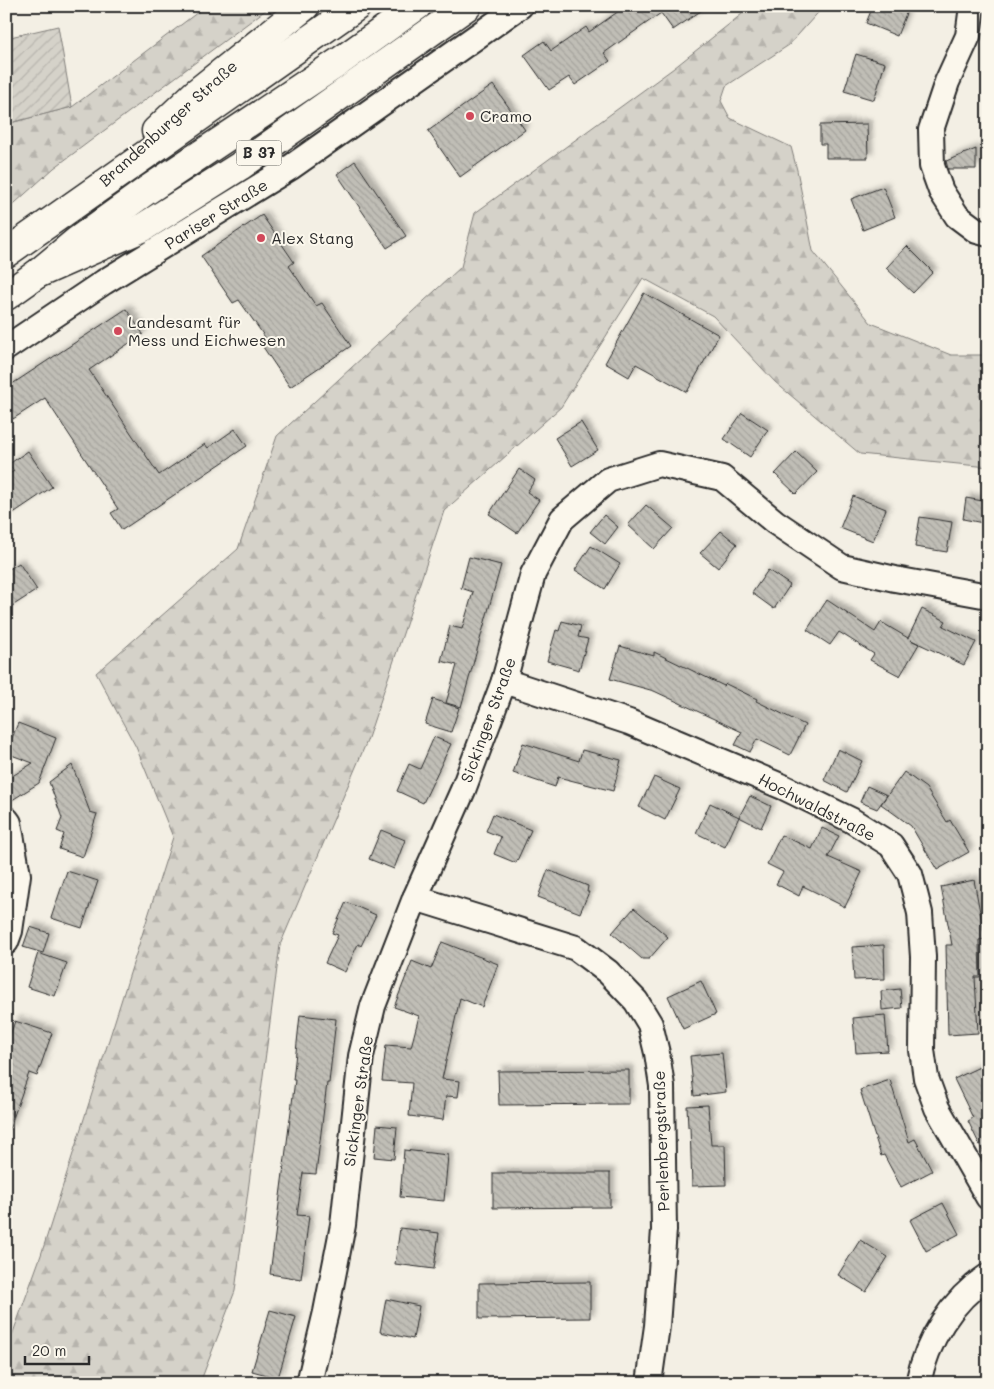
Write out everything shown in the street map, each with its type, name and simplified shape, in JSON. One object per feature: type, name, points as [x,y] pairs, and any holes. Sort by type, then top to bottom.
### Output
[{"type":"main road","name":"Brandenburger Straße","points":[[78,203],[196,93],[305,6]]},
{"type":"main road","points":[[6,253],[357,6]]},
{"type":"main road","points":[[37,274],[78,240],[146,191],[331,67],[417,6]]},
{"type":"main road","name":"B 37","points":[[6,296],[37,274],[142,228],[240,166],[467,6]]},
{"type":"street","name":"Pariser Straße","points":[[6,348],[104,282],[292,167],[520,6]]},
{"type":"street","points":[[972,6],[968,36],[948,82],[931,130],[932,166],[940,190],[957,216],[977,231],[988,234]]},
{"type":"street","name":"Sickinger Straße","points":[[309,1383],[326,1312],[343,1225],[361,1056],[373,1006],[415,898],[463,790],[504,681],[533,574],[562,519],[608,480],[658,464],[722,478],[775,522],[842,567],[988,596]]},
{"type":"street","name":"Hochwaldstraße","points":[[504,681],[629,722],[783,787],[851,820],[891,845],[910,874],[920,913],[923,957],[922,1050],[926,1078],[937,1108],[988,1197]]},
{"type":"street","points":[[6,819],[9,823],[18,875],[10,931],[6,942]]},
{"type":"street","name":"Perlenbergstraße","points":[[415,898],[576,948],[608,972],[636,1001],[650,1024],[662,1086],[664,1230],[657,1326],[649,1383]]},
{"type":"street","points":[[918,1383],[923,1361],[936,1331],[957,1304],[988,1276]]},
{"type":"green space","points":[[206,6],[271,6],[54,168],[6,211],[6,124],[72,107]]},
{"type":"green space","points":[[752,6],[824,6],[789,45],[726,86],[721,101],[730,118],[791,147],[813,251],[871,323],[951,355],[988,355],[988,467],[860,454],[775,382],[713,316],[643,278],[561,407],[444,511],[367,741],[280,945],[235,1291],[200,1383],[6,1383],[6,1352],[41,1255],[173,837],[136,747],[96,673],[238,549],[277,436],[461,267],[475,213],[674,68]]},
{"type":"green space","points":[[58,26],[72,107],[6,124],[6,38]]},
{"type":"building","points":[[626,6],[708,6],[673,30],[661,13],[604,53],[610,61],[575,85],[569,77],[549,90],[524,55],[544,41],[551,51],[586,27],[589,32]]},
{"type":"building","points":[[873,6],[909,6],[897,36],[866,23]]},
{"type":"building","points":[[856,54],[885,63],[874,100],[844,91]]},
{"type":"building","points":[[493,85],[525,130],[460,177],[428,131]]},
{"type":"building","points":[[867,124],[868,158],[826,158],[826,144],[820,144],[820,125]]},
{"type":"building","points":[[976,149],[976,169],[948,169],[946,161]]},
{"type":"building","points":[[355,161],[406,236],[387,248],[337,174]]},
{"type":"building","points":[[883,187],[895,217],[863,230],[851,199]]},
{"type":"building","points":[[262,215],[294,262],[289,266],[316,306],[322,303],[351,346],[290,387],[261,344],[267,340],[239,300],[233,303],[201,256]]},
{"type":"building","points":[[907,246],[933,272],[913,293],[886,268]]},
{"type":"building","points":[[644,293],[719,335],[687,392],[636,364],[629,377],[605,363]]},
{"type":"building","points":[[126,309],[143,334],[89,370],[159,475],[205,444],[208,448],[235,429],[247,446],[122,530],[111,513],[118,509],[45,398],[13,419],[6,409],[6,388]]},
{"type":"building","points":[[742,413],[768,430],[750,457],[724,439]]},
{"type":"building","points":[[581,422],[598,450],[572,466],[555,438]]},
{"type":"building","points":[[28,451],[52,487],[6,518],[6,476],[14,471],[9,464]]},
{"type":"building","points":[[796,452],[817,472],[796,494],[775,474]]},
{"type":"building","points":[[519,469],[535,480],[527,492],[539,500],[517,533],[489,514]]},
{"type":"building","points":[[853,496],[886,509],[873,541],[840,528]]},
{"type":"building","points":[[966,498],[988,502],[988,524],[963,519]]},
{"type":"building","points":[[646,505],[673,528],[654,549],[628,525]]},
{"type":"building","points":[[604,515],[618,527],[605,544],[590,532]]},
{"type":"building","points":[[920,517],[952,522],[947,552],[915,547]]},
{"type":"building","points":[[721,531],[737,544],[718,568],[700,553]]},
{"type":"building","points":[[591,546],[620,564],[605,589],[575,570]]},
{"type":"building","points":[[469,557],[501,565],[461,707],[446,703],[457,665],[441,661],[450,626],[462,629],[473,592],[461,588]]},
{"type":"building","points":[[19,563],[37,590],[6,610],[6,571]]},
{"type":"building","points":[[768,570],[790,585],[774,609],[752,593]]},
{"type":"building","points":[[827,600],[875,632],[881,622],[908,638],[922,609],[946,621],[943,626],[976,642],[964,665],[911,640],[919,644],[900,676],[870,660],[874,654],[839,632],[830,645],[807,630]]},
{"type":"building","points":[[562,621],[581,626],[578,637],[588,639],[579,670],[547,661],[556,630],[559,631]]},
{"type":"building","points":[[620,646],[654,656],[654,652],[724,686],[726,684],[805,725],[790,755],[757,739],[750,752],[735,745],[742,732],[654,691],[610,679]]},
{"type":"building","points":[[433,699],[459,708],[451,732],[425,724]]},
{"type":"building","points":[[18,723],[56,738],[39,783],[6,804],[6,780],[33,763],[6,753]]},
{"type":"building","points":[[434,737],[451,744],[423,803],[397,791],[409,764],[420,769]]},
{"type":"building","points":[[523,743],[579,761],[582,750],[621,760],[613,791],[558,777],[555,787],[513,773]]},
{"type":"building","points":[[838,749],[862,761],[847,792],[824,780]]},
{"type":"building","points":[[72,765],[90,812],[97,814],[83,857],[59,849],[64,834],[57,831],[62,818],[49,782]]},
{"type":"building","points":[[904,772],[926,788],[947,822],[950,820],[969,852],[937,870],[911,826],[881,804]]},
{"type":"building","points":[[654,777],[680,789],[665,820],[639,807]]},
{"type":"building","points":[[867,786],[887,795],[877,809],[860,802]]},
{"type":"building","points":[[750,796],[771,806],[761,828],[739,817]]},
{"type":"building","points":[[710,803],[739,817],[725,847],[696,833]]},
{"type":"building","points":[[493,814],[531,830],[516,863],[494,854],[501,837],[486,831]]},
{"type":"building","points":[[822,828],[839,836],[828,857],[862,872],[845,907],[803,886],[799,896],[776,884],[783,872],[767,864],[781,835],[812,849]]},
{"type":"building","points":[[381,830],[405,840],[394,869],[369,859]]},
{"type":"building","points":[[548,870],[588,886],[587,892],[589,892],[580,913],[538,897]]},
{"type":"building","points":[[67,871],[98,881],[82,928],[51,918]]},
{"type":"building","points":[[974,880],[985,939],[979,940],[980,977],[975,977],[978,1033],[948,1035],[946,945],[952,945],[941,887]]},
{"type":"building","points":[[346,902],[376,915],[361,946],[358,944],[345,972],[325,963],[338,935],[332,933]]},
{"type":"building","points":[[634,908],[668,937],[649,959],[642,959],[612,933]]},
{"type":"building","points":[[30,927],[49,933],[43,953],[23,947]]},
{"type":"building","points":[[442,942],[498,964],[482,1007],[460,998],[442,1079],[460,1081],[458,1097],[446,1096],[443,1120],[409,1116],[412,1083],[382,1081],[386,1045],[411,1047],[419,1016],[394,1007],[412,961],[431,969]]},
{"type":"building","points":[[884,945],[885,979],[854,980],[852,947]]},
{"type":"building","points":[[38,953],[67,963],[55,996],[27,987]]},
{"type":"building","points":[[701,981],[716,1014],[683,1029],[668,996]]},
{"type":"building","points":[[900,989],[902,1008],[882,1010],[881,991]]},
{"type":"building","points":[[300,1015],[336,1019],[316,1174],[303,1173],[297,1215],[309,1216],[301,1279],[270,1274],[295,1080],[293,1080]]},
{"type":"building","points":[[885,1015],[888,1051],[856,1053],[853,1018]]},
{"type":"building","points":[[15,1021],[52,1033],[37,1076],[29,1073],[9,1130],[6,1129],[6,1046]]},
{"type":"building","points":[[722,1053],[726,1092],[694,1096],[690,1056]]},
{"type":"building","points":[[988,1063],[988,1162],[968,1121],[973,1118],[954,1079]]},
{"type":"building","points":[[629,1070],[629,1104],[499,1105],[498,1071]]},
{"type":"building","points":[[890,1080],[909,1142],[915,1139],[932,1171],[901,1187],[884,1155],[881,1156],[860,1090]]},
{"type":"building","points":[[708,1105],[711,1145],[725,1145],[726,1185],[692,1186],[690,1127],[688,1127],[687,1106]]},
{"type":"building","points":[[377,1125],[397,1127],[394,1159],[374,1157]]},
{"type":"building","points":[[404,1150],[448,1155],[444,1201],[400,1197]]},
{"type":"building","points":[[493,1173],[610,1173],[610,1207],[493,1208]]},
{"type":"building","points":[[943,1203],[959,1234],[926,1251],[910,1220]]},
{"type":"building","points":[[400,1228],[439,1233],[434,1269],[395,1264]]},
{"type":"building","points":[[860,1240],[888,1257],[866,1292],[838,1275]]},
{"type":"building","points":[[590,1282],[590,1318],[479,1319],[479,1283]]},
{"type":"building","points":[[386,1299],[419,1306],[413,1339],[380,1332]]},
{"type":"building","points":[[270,1310],[296,1317],[278,1378],[252,1371]]},
{"type":"place","name":"Cramo","points":[[470,116]]},
{"type":"place","name":"Alex Stang","points":[[261,238]]},
{"type":"place","name":"Landesamt für Mess und Eichwesen","points":[[118,331]]}]
